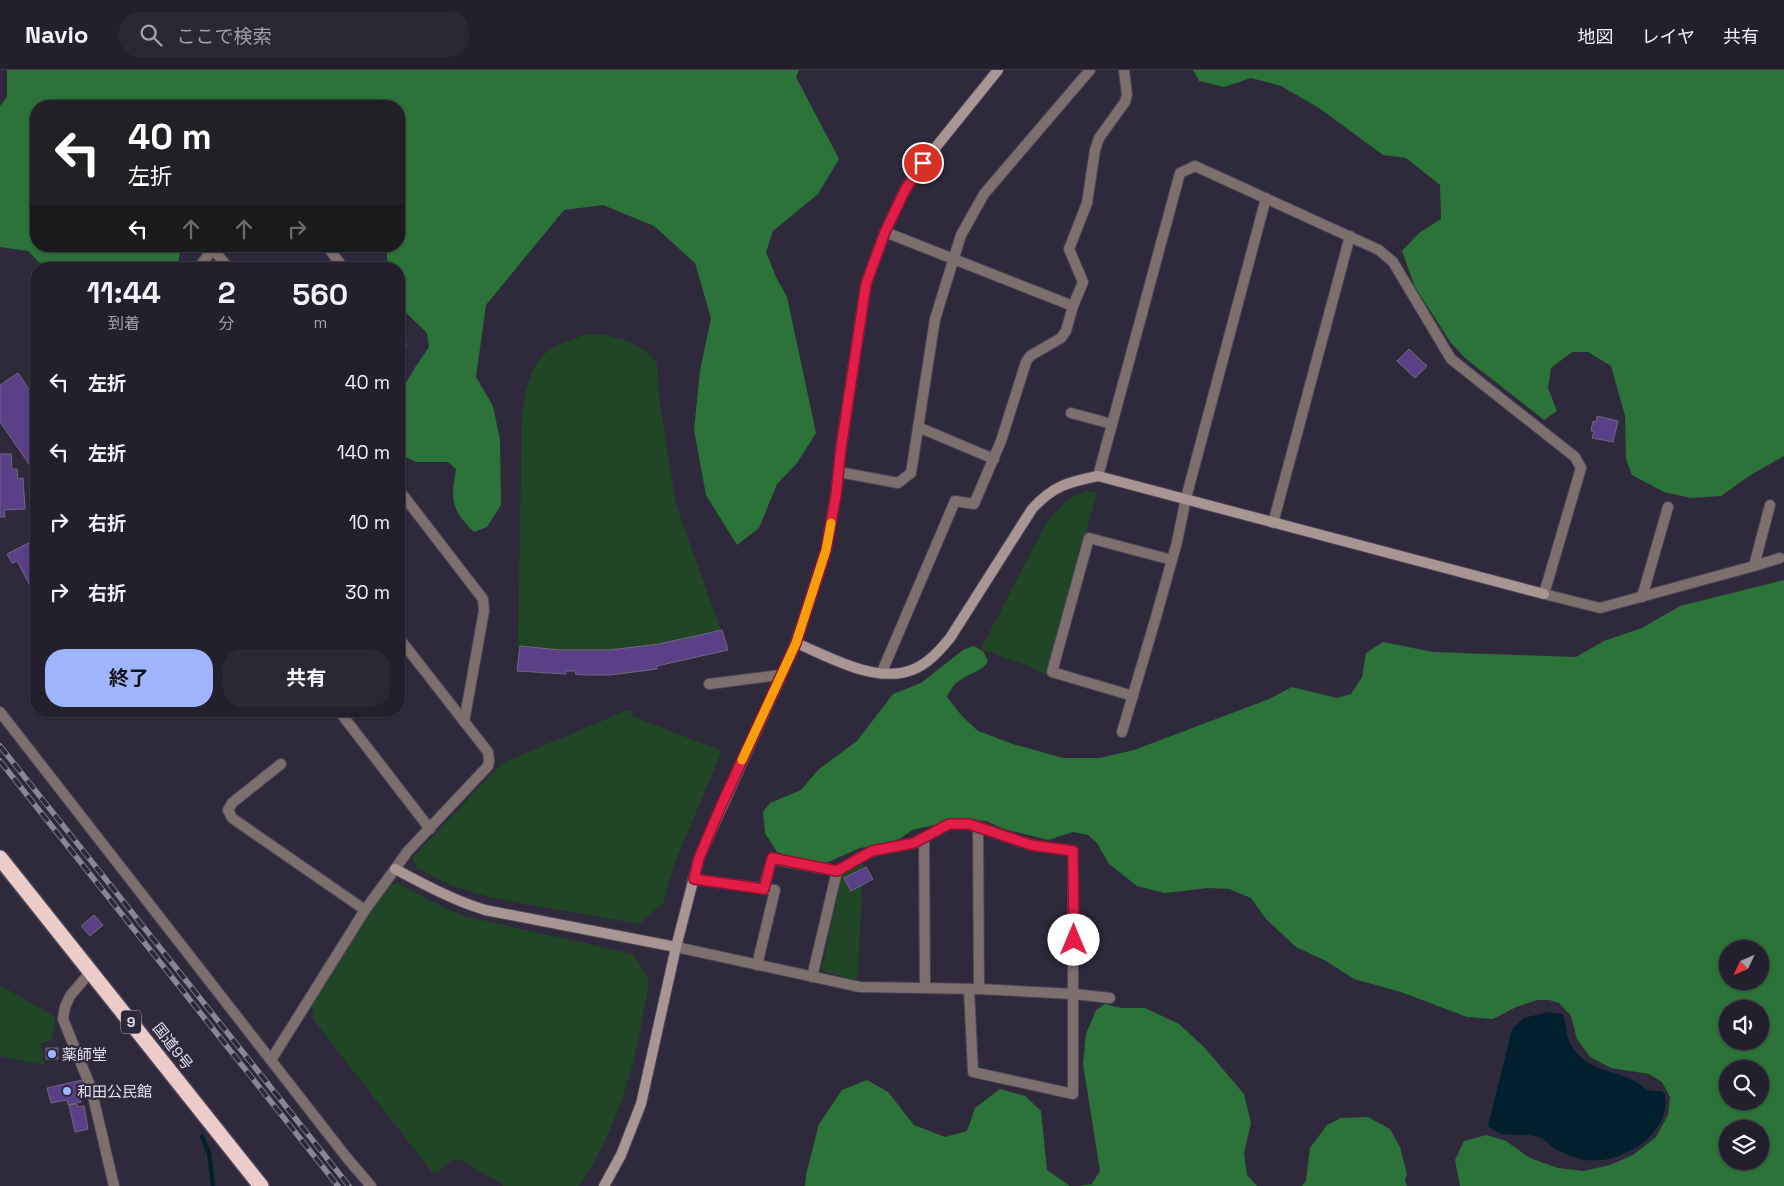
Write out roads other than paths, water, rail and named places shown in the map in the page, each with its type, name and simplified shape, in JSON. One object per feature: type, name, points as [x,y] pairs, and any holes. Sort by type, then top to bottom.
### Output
[{"type":"highway","name":"国道9号","points":[[0,858],[261,1186]]},
{"type":"street","points":[[604,1186],[621,1155],[641,1104],[676,947],[702,849],[796,643],[826,550],[836,495],[841,448],[866,284],[885,232],[905,190],[923,163],[998,70]]},
{"type":"street","points":[[839,472],[898,483],[911,473],[935,319],[961,235],[984,194],[1090,70]]},
{"type":"street","points":[[882,674],[955,500],[974,504],[1001,441],[1026,362],[1030,356],[1061,338],[1066,331],[1073,306],[1083,282],[1070,249],[1087,203],[1095,150],[1099,138],[1125,102],[1124,70]]},
{"type":"street","points":[[1098,476],[1180,173],[1195,166],[1379,250],[1393,262],[1451,359],[1574,457],[1581,468],[1544,594]]},
{"type":"street","points":[[1122,732],[1172,560],[1186,498],[1266,198]]},
{"type":"street","points":[[885,232],[1073,306]]},
{"type":"street","points":[[1272,523],[1350,236]]},
{"type":"street","points":[[203,262],[211,252]]},
{"type":"street","points":[[1072,413],[1112,424]]},
{"type":"street","points":[[918,427],[994,459]]},
{"type":"street","points":[[796,643],[862,670],[882,674],[897,674],[913,670],[939,651],[963,620],[1032,509],[1051,490],[1072,482],[1098,476],[1600,608],[1780,558]]},
{"type":"street","points":[[405,498],[483,599],[484,611],[464,722]]},
{"type":"street","points":[[1754,566],[1770,505]]},
{"type":"street","points":[[1642,597],[1668,507]]},
{"type":"street","points":[[1133,696],[1052,672],[1089,538],[1172,560]]},
{"type":"street","points":[[271,1060],[365,910],[407,852],[488,766],[488,752],[405,646]]},
{"type":"street","points":[[708,684],[780,675]]},
{"type":"street","points":[[0,712],[371,1186]]},
{"type":"street","points":[[344,717],[430,829]]},
{"type":"street","points":[[281,764],[232,803],[228,810],[229,814],[232,818],[365,910]]},
{"type":"street","points":[[764,889],[772,858],[837,871],[872,851],[914,843],[949,824],[969,824],[978,826],[1031,845],[1073,851],[1073,1094],[973,1072],[978,826]]},
{"type":"street","points":[[924,838],[925,987]]},
{"type":"street","points":[[395,869],[438,893],[486,910],[676,947],[860,987],[974,989],[1074,994],[1110,998]]},
{"type":"street","points":[[812,977],[837,871]]},
{"type":"street","points":[[694,879],[775,890],[758,965]]},
{"type":"street","points":[[91,971],[70,996],[65,1007],[63,1019],[91,1088],[114,1186]]},
{"type":"water","points":[[1548,1012],[1562,1014],[1570,1043],[1585,1061],[1600,1069],[1625,1077],[1649,1090],[1660,1091],[1665,1094],[1665,1108],[1661,1121],[1642,1144],[1629,1152],[1615,1157],[1586,1160],[1561,1152],[1539,1137],[1500,1133],[1488,1126],[1512,1029],[1524,1018]]},
{"type":"waterway","points":[[202,1137],[209,1153],[213,1186]]},
{"type":"railway","points":[[0,746],[349,1186]]},
{"type":"railway","points":[[0,761],[338,1186]]},
{"type":"place","name":"薬師堂","points":[[52,1054]]},
{"type":"place","name":"和田公民館","points":[[67,1091]]}]
